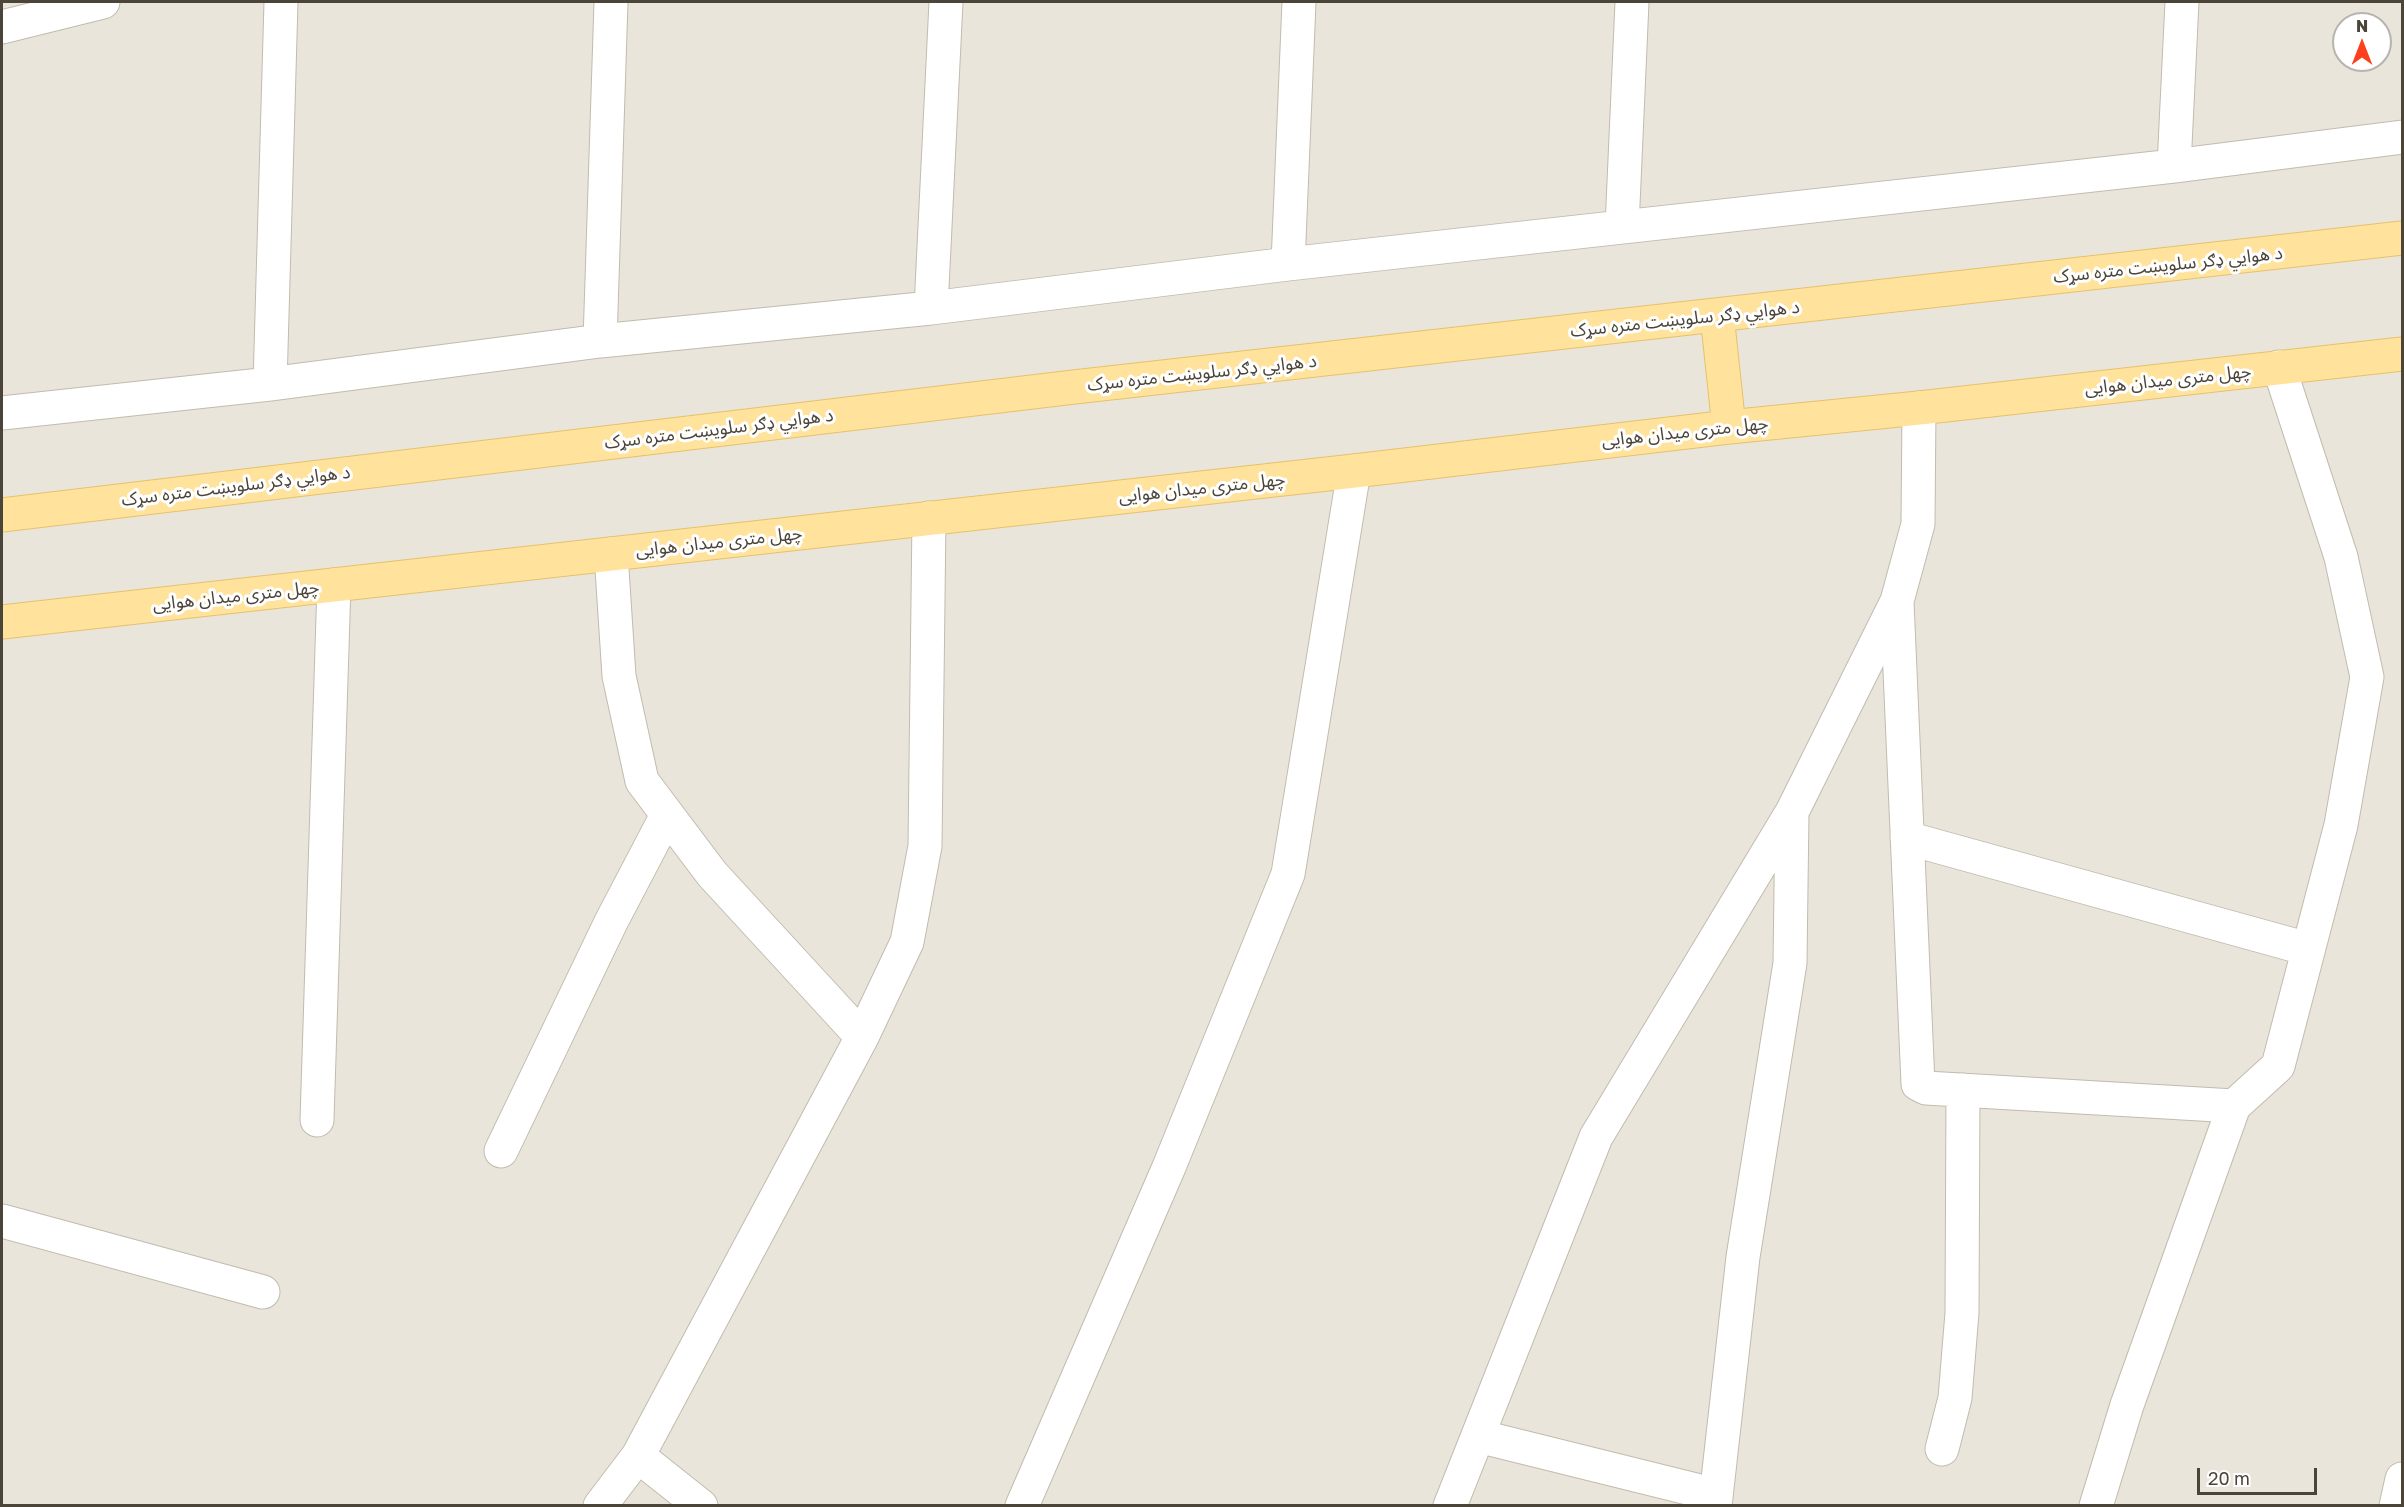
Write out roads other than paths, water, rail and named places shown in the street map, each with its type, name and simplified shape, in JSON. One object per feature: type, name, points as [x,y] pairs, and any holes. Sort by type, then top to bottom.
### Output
[{"type":"main road","name":"د هوايي ډګر سلویښت متره سړک","points":[[2,515],[1004,396],[2403,238]]},
{"type":"main road","points":[[1717,315],[1729,427]]},
{"type":"main road","name":"چهل متری میدان هوایی","points":[[2,622],[1729,427],[2403,354]]},
{"type":"street","points":[[2,27],[104,2]]},
{"type":"street","points":[[270,384],[282,2]]},
{"type":"street","points":[[600,341],[610,2]]},
{"type":"street","points":[[931,308],[946,2]]},
{"type":"street","points":[[1288,264],[1299,2]]},
{"type":"street","points":[[1622,227],[1632,2]]},
{"type":"street","points":[[2174,165],[2182,2]]},
{"type":"street","points":[[2,413],[270,384],[600,341],[931,308],[1288,264],[2174,165],[2403,137]]},
{"type":"street","points":[[2096,1506],[2127,1405],[2234,1106],[2278,1066],[2342,825],[2367,677],[2342,557],[2279,368]]},
{"type":"street","points":[[1450,1506],[1596,1137],[1792,812],[1897,601],[1918,524],[1919,408]]},
{"type":"street","points":[[1022,1506],[1169,1167],[1288,874],[1354,471]]},
{"type":"street","points":[[600,1506],[638,1456],[862,1037],[907,942],[925,846],[928,518]]},
{"type":"street","points":[[611,554],[619,676],[642,781],[712,874],[862,1037]]},
{"type":"street","points":[[317,1120],[334,585]]},
{"type":"street","points":[[1897,601],[1918,1084],[1926,1088],[2234,1106]]},
{"type":"street","points":[[1478,1436],[1715,1501],[1743,1257],[1790,963],[1792,812]]},
{"type":"street","points":[[501,1151],[611,922],[668,815]]},
{"type":"street","points":[[1907,838],[2308,949]]},
{"type":"street","points":[[1942,1449],[1955,1398],[1962,1313],[1963,1090]]},
{"type":"street","points":[[2,1221],[263,1292]]},
{"type":"street","points":[[638,1456],[701,1506]]},
{"type":"street","points":[[2396,1506],[2403,1479]]}]
